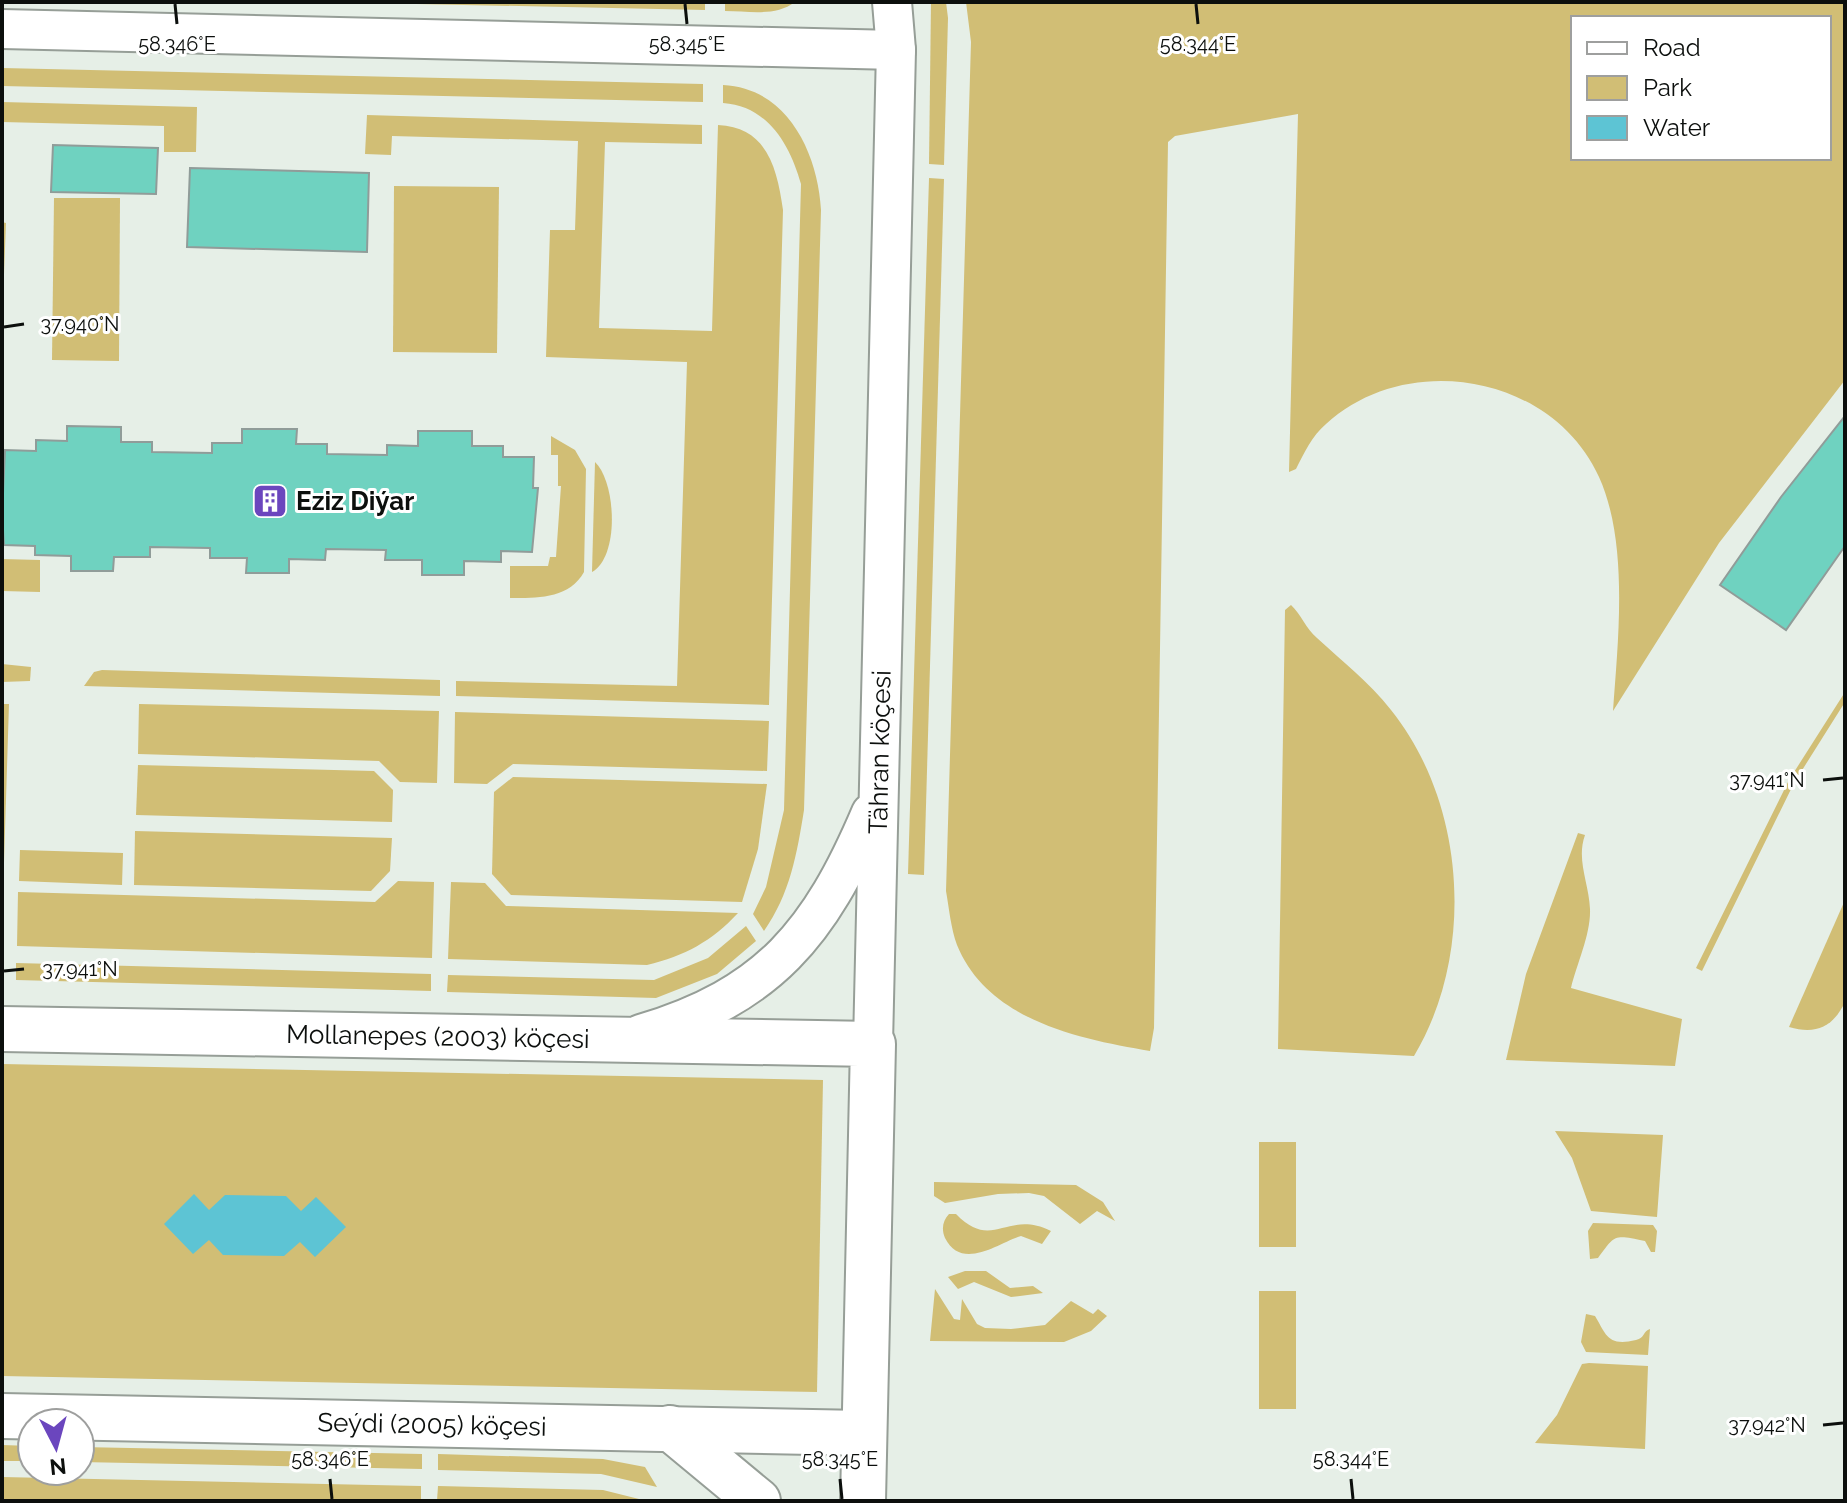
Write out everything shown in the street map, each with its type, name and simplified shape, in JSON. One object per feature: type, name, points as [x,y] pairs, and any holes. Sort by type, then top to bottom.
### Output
[{"type":"street","name":"Tähran köçesi","points":[[863,1501],[896,50],[892,2]]},
{"type":"street","points":[[2,29],[896,50]]},
{"type":"street","points":[[624,1039],[683,1022],[738,995],[787,954],[819,915],[853,856],[879,795]]},
{"type":"street","name":"Mollanepes (2003) köçesi","points":[[2,1029],[873,1044]]},
{"type":"street","name":"Seýdi (2005) köçesi","points":[[2,1416],[863,1433]]},
{"type":"street","points":[[670,1428],[758,1501]]},
{"type":"green space","points":[[323,2],[705,2],[705,10]]},
{"type":"green space","points":[[725,2],[795,2],[779,10],[762,12],[725,11]]},
{"type":"green space","points":[[931,2],[946,2],[948,18],[944,165],[929,164]]},
{"type":"green space","points":[[966,2],[1845,2],[1845,380],[1719,543],[1613,711],[1619,592],[1615,532],[1599,477],[1577,442],[1548,415],[1513,395],[1475,384],[1436,381],[1396,387],[1359,401],[1321,429],[1296,469],[1289,472],[1298,114],[1175,136],[1168,142],[1154,1028],[1150,1051],[1066,1032],[1013,1009],[990,992],[971,971],[957,945],[946,891],[971,42]]},
{"type":"green space","points":[[2,68],[703,84],[703,102],[2,86]]},
{"type":"green space","points":[[723,85],[746,89],[782,111],[806,147],[814,167],[821,210],[804,810],[786,888],[764,931],[753,914],[766,887],[784,810],[801,184],[790,155],[775,130],[753,111],[723,103]]},
{"type":"green space","points":[[2,102],[197,107],[196,152],[164,152],[164,126],[2,122]]},
{"type":"green space","points":[[367,115],[702,125],[702,144],[605,142],[599,328],[712,331],[718,125],[748,133],[767,152],[777,179],[783,210],[769,705],[456,696],[456,681],[677,686],[687,362],[546,357],[550,230],[575,230],[578,141],[392,136],[391,155],[365,154]]},
{"type":"green space","points":[[929,178],[944,179],[924,875],[908,874]]},
{"type":"green space","points":[[394,186],[499,187],[497,353],[393,352]]},
{"type":"green space","points":[[54,198],[120,198],[119,361],[52,360]]},
{"type":"green space","points":[[2,222],[6,223],[2,325]]},
{"type":"green space","points":[[551,436],[575,450],[586,469],[584,572],[578,581],[561,592],[541,597],[510,598],[510,566],[548,566],[550,557],[556,557],[561,486],[558,486],[558,455],[551,455]]},
{"type":"green space","points":[[595,462],[607,485],[612,518],[607,551],[601,564],[592,572]]},
{"type":"green space","points":[[2,559],[40,560],[40,592],[2,591]]},
{"type":"green space","points":[[1291,605],[1313,634],[1365,681],[1391,710],[1416,748],[1435,790],[1448,834],[1454,880],[1454,927],[1447,972],[1434,1016],[1414,1056],[1278,1049],[1285,610]]},
{"type":"green space","points":[[2,664],[31,667],[30,681],[2,682]]},
{"type":"green space","points":[[94,672],[440,680],[440,696],[84,686]]},
{"type":"green space","points":[[1845,692],[1845,702],[1794,783],[1702,971],[1696,968],[1789,780]]},
{"type":"green space","points":[[2,704],[9,704],[2,926]]},
{"type":"green space","points":[[139,704],[439,711],[437,783],[400,782],[379,761],[138,754]]},
{"type":"green space","points":[[455,712],[769,721],[767,771],[513,764],[487,784],[454,783]]},
{"type":"green space","points":[[138,765],[374,771],[393,790],[392,822],[136,815]]},
{"type":"green space","points":[[513,777],[767,784],[758,849],[742,902],[511,895],[492,874],[494,792]]},
{"type":"green space","points":[[135,831],[392,838],[390,871],[371,891],[134,885]]},
{"type":"green space","points":[[1578,833],[1585,835],[1582,853],[1590,919],[1571,988],[1682,1019],[1675,1066],[1506,1060],[1526,974]]},
{"type":"green space","points":[[20,850],[123,853],[122,885],[19,881]]},
{"type":"green space","points":[[398,881],[434,882],[432,958],[17,946],[18,892],[375,902]]},
{"type":"green space","points":[[451,882],[485,883],[506,906],[738,913],[697,946],[647,965],[448,959]]},
{"type":"green space","points":[[1845,900],[1845,1002],[1835,1018],[1823,1027],[1807,1030],[1789,1027]]},
{"type":"green space","points":[[746,926],[756,941],[717,974],[656,998],[447,992],[448,975],[654,980],[708,958]]},
{"type":"green space","points":[[16,963],[431,974],[431,991],[16,980]]},
{"type":"green space","points":[[2,1064],[823,1080],[817,1392],[2,1376]]},
{"type":"green space","points":[[1555,1131],[1663,1135],[1657,1217],[1591,1211],[1572,1158]]},
{"type":"green space","points":[[1259,1142],[1296,1142],[1296,1247],[1259,1247]]},
{"type":"green space","points":[[934,1182],[1076,1185],[1103,1202],[1115,1221],[1097,1211],[1080,1224],[1044,1196],[1029,1193],[998,1194],[945,1203],[934,1196]]},
{"type":"green space","points":[[949,1214],[956,1214],[980,1230],[1022,1224],[1051,1231],[1042,1244],[1021,1236],[982,1252],[961,1253],[952,1248],[944,1235],[943,1225]]},
{"type":"green space","points":[[1593,1223],[1653,1225],[1657,1231],[1655,1252],[1651,1252],[1645,1241],[1621,1237],[1612,1241],[1598,1258],[1590,1259],[1588,1231]]},
{"type":"green space","points":[[965,1271],[986,1271],[1010,1288],[1033,1286],[1043,1293],[1011,1297],[974,1282],[958,1289],[948,1277]]},
{"type":"green space","points":[[935,1289],[954,1319],[960,1320],[962,1299],[977,1324],[985,1328],[1045,1325],[1071,1301],[1093,1314],[1098,1309],[1107,1316],[1091,1331],[1064,1342],[930,1341]]},
{"type":"green space","points":[[1259,1291],[1296,1291],[1296,1409],[1259,1409]]},
{"type":"green space","points":[[1586,1314],[1595,1316],[1605,1333],[1619,1342],[1639,1339],[1650,1329],[1648,1355],[1586,1352],[1581,1342]]},
{"type":"green space","points":[[1582,1364],[1648,1366],[1645,1449],[1535,1443],[1557,1415]]},
{"type":"green space","points":[[2,1445],[16,1445],[16,1461],[2,1461]]},
{"type":"green space","points":[[96,1447],[422,1454],[422,1469],[96,1462]]},
{"type":"green space","points":[[438,1454],[603,1459],[645,1467],[657,1487],[601,1474],[438,1470]]},
{"type":"green space","points":[[2,1477],[16,1477],[16,1487],[96,1487],[96,1479],[421,1486],[421,1501],[2,1501]]},
{"type":"green space","points":[[438,1486],[603,1490],[647,1501],[437,1501]]},
{"type":"water","points":[[194,1194],[209,1210],[225,1195],[286,1196],[301,1211],[316,1197],[346,1227],[315,1257],[300,1242],[284,1256],[223,1255],[209,1240],[193,1254],[164,1224]]},
{"type":"building","points":[[53,145],[158,148],[156,194],[51,192]]},
{"type":"building","points":[[190,168],[369,173],[367,252],[187,247]]},
{"type":"building","points":[[1845,416],[1845,546],[1786,630],[1720,585],[1781,497]]},
{"type":"building","name":"Eziz Diýar","points":[[67,426],[121,427],[121,442],[152,442],[152,452],[212,453],[212,443],[242,443],[242,429],[297,429],[296,444],[327,444],[327,454],[387,455],[387,445],[418,446],[418,431],[472,431],[472,446],[503,446],[503,457],[534,457],[533,488],[538,488],[532,552],[501,551],[501,562],[464,561],[464,575],[422,575],[422,560],[385,560],[386,550],[326,549],[325,560],[289,559],[289,573],[246,573],[247,558],[210,558],[210,548],[150,547],[150,557],[114,557],[113,571],[71,571],[71,556],[35,555],[35,546],[4,545],[2,515],[5,450],[36,451],[36,440],[67,441]]},
{"type":"place","name":"Eziz Diýar","points":[[270,501]]}]
